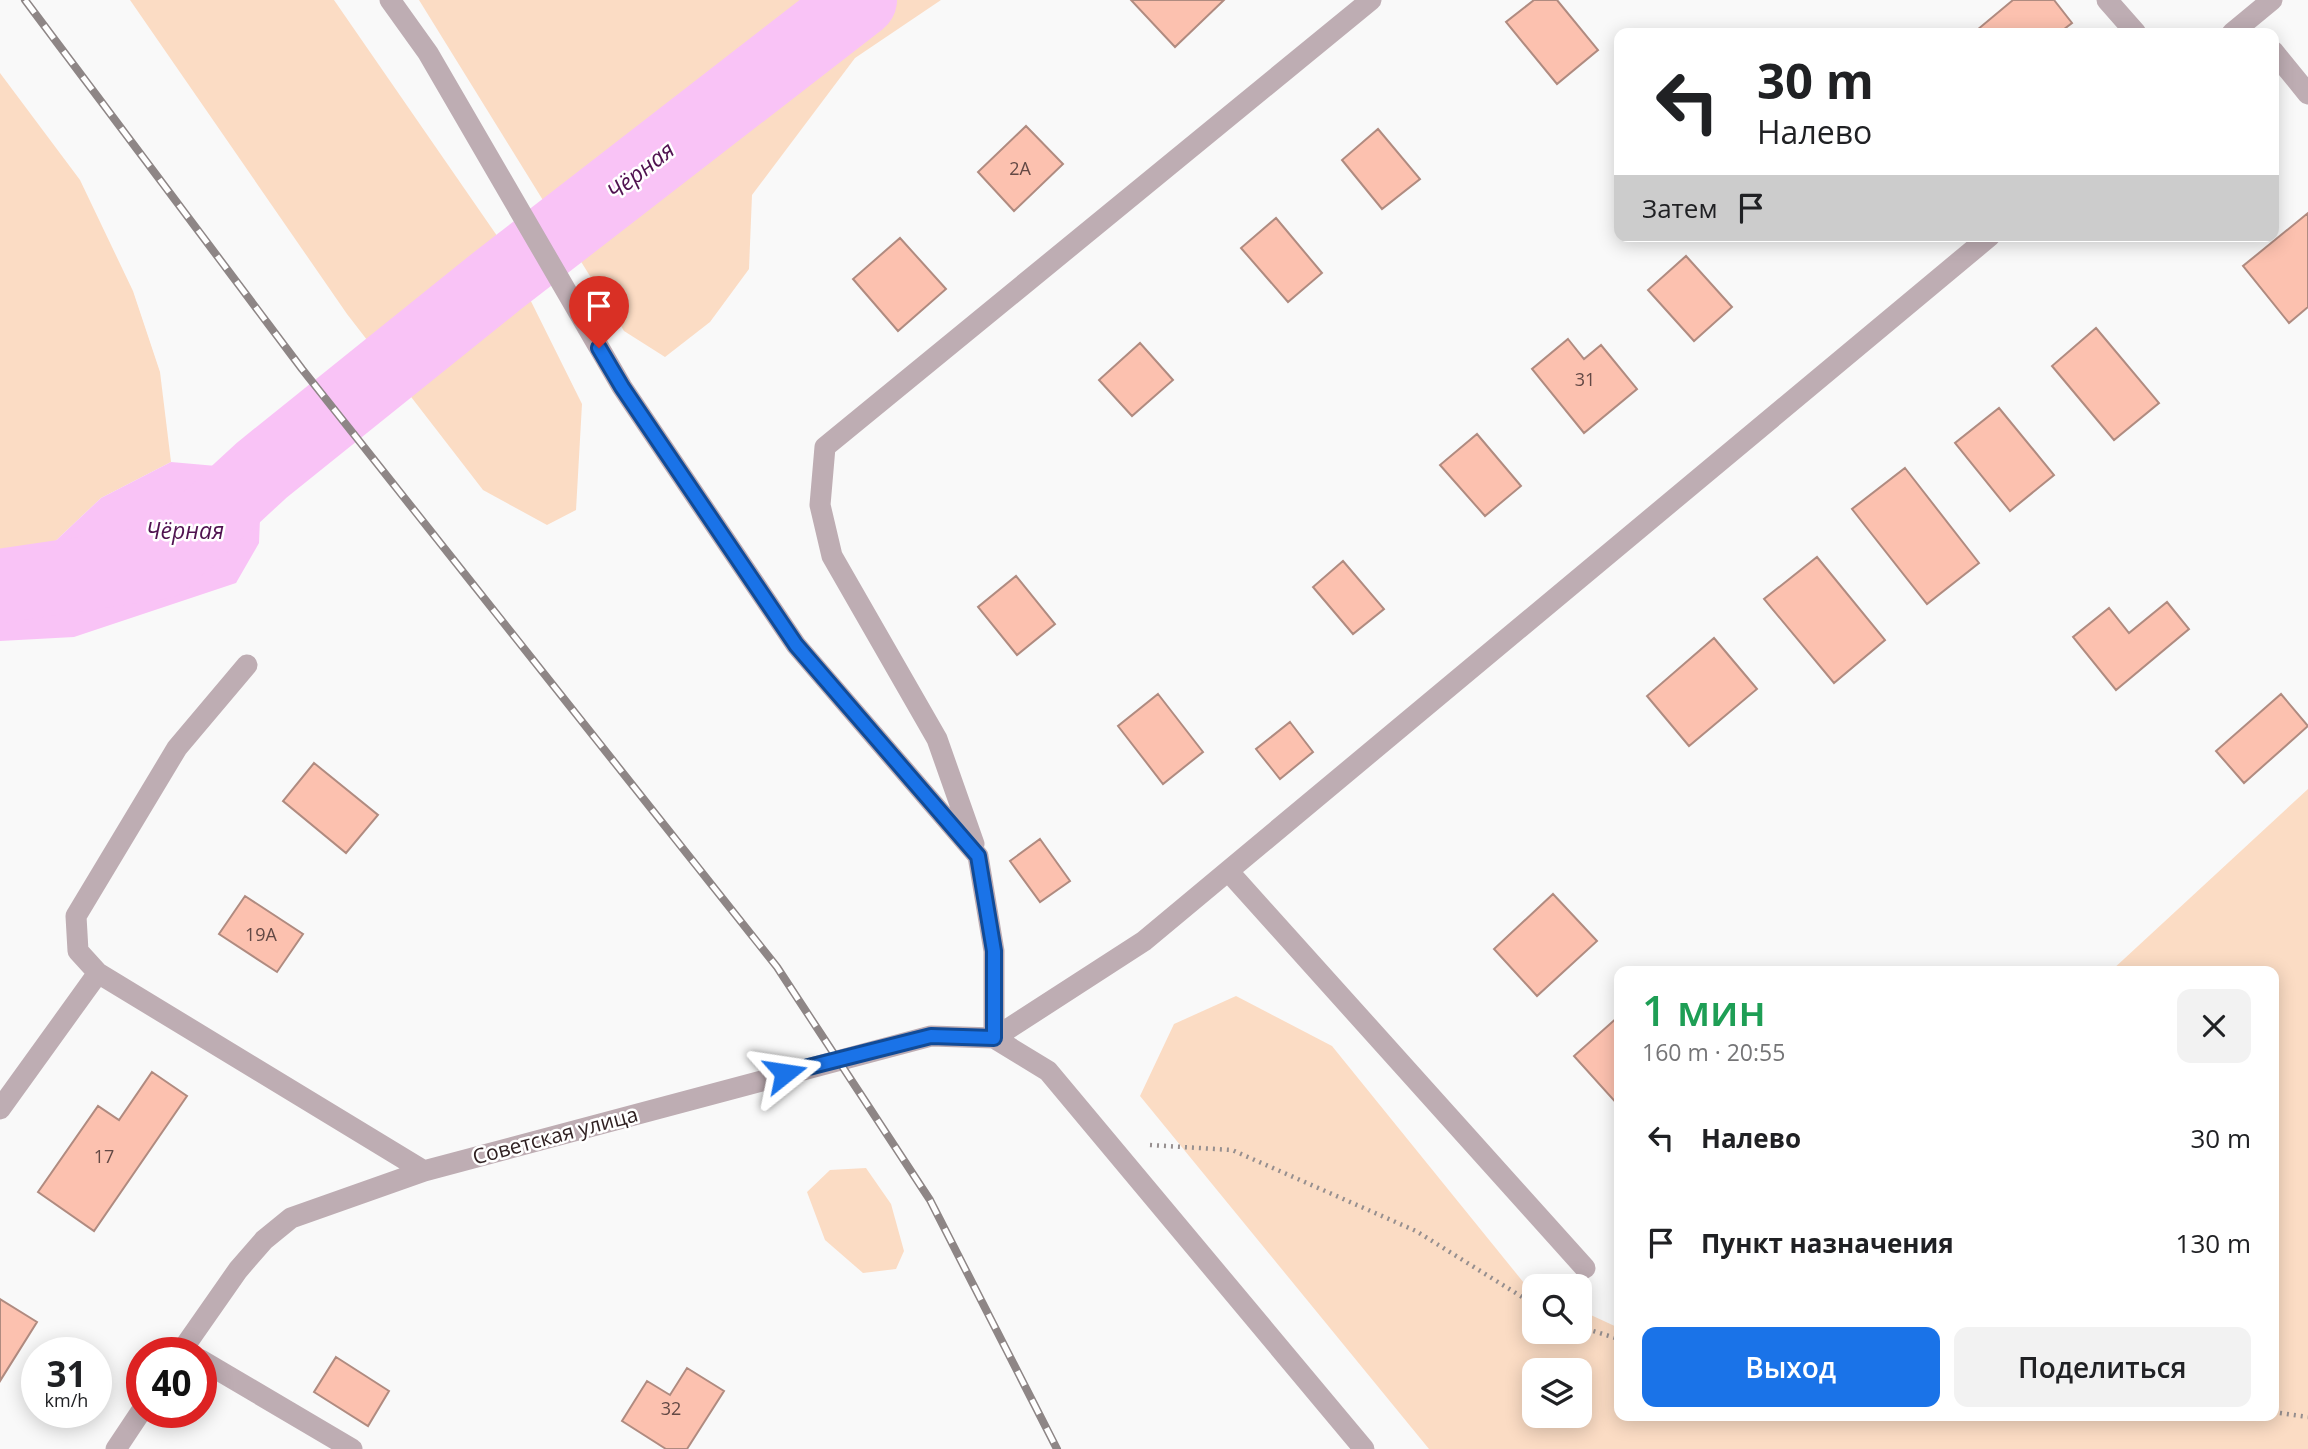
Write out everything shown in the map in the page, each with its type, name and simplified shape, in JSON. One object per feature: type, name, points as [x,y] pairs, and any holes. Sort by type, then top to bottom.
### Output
[{"type":"street","points":[[390,0],[428,53],[622,387],[796,645],[978,856]]},
{"type":"street","points":[[994,1038],[994,951],[978,856],[937,739],[832,556],[820,505],[824,447],[1371,0]]},
{"type":"street","points":[[2107,0],[2132,28]]},
{"type":"street","points":[[2247,28],[2272,0]]},
{"type":"street","points":[[2279,58],[2308,94]]},
{"type":"street","points":[[994,1038],[1144,942],[1983,242]]},
{"type":"street","points":[[247,665],[177,748],[76,916],[78,951],[98,973],[424,1171]]},
{"type":"street","points":[[1229,872],[1585,1268]]},
{"type":"street","points":[[0,1109],[98,973]]},
{"type":"street","name":"Советская улица","points":[[193,1337],[238,1270],[264,1240],[291,1218],[341,1198],[424,1171],[931,1036],[994,1038]]},
{"type":"street","points":[[994,1038],[1048,1070],[1364,1449]]},
{"type":"street","points":[[217,1369],[352,1449]]},
{"type":"street","points":[[116,1449],[130,1428]]},
{"type":"path","points":[[1108,1142],[1232,1150],[1416,1231],[1522,1297]]},
{"type":"path","points":[[1592,1331],[1614,1337]]},
{"type":"path","points":[[2279,1413],[2308,1417]]},
{"type":"shaded area","points":[[130,0],[334,0],[502,243],[582,404],[576,510],[547,525],[483,490],[347,314]]},
{"type":"shaded area","points":[[419,0],[941,0],[855,58],[752,195],[749,269],[710,322],[665,357],[624,331]]},
{"type":"shaded area","points":[[0,73],[80,180],[133,291],[160,372],[171,462],[101,498],[29,566],[0,558]]},
{"type":"shaded area","points":[[2308,789],[2308,1449],[1429,1449],[1140,1096],[1174,1024],[1236,996],[1332,1046],[1522,1281],[1522,1344],[1592,1344],[1592,1316],[1614,1326],[1614,1421],[2279,1421],[2279,966],[2116,966]]},
{"type":"shaded area","points":[[866,1168],[891,1204],[904,1251],[896,1269],[863,1273],[825,1240],[807,1192],[830,1170]]},
{"type":"water","name":"Чёрная","points":[[171,462],[262,470],[259,543],[236,583],[74,637],[0,641],[0,558],[29,566],[101,498]]},
{"type":"building","points":[[1131,0],[1224,0],[1175,47]]},
{"type":"building","points":[[1534,0],[1557,0],[1598,50],[1557,84],[1506,22]]},
{"type":"building","points":[[2013,0],[2054,0],[2072,23],[2066,28],[1979,28]]},
{"type":"building","points":[[1026,126],[1063,164],[1014,211],[978,172]]},
{"type":"building","points":[[1378,129],[1420,179],[1382,209],[1342,160]]},
{"type":"building","points":[[2308,213],[2308,307],[2289,323],[2243,266],[2272,242],[2279,242],[2279,237]]},
{"type":"building","points":[[1276,218],[1322,273],[1288,302],[1241,248]]},
{"type":"building","points":[[900,238],[946,289],[898,331],[853,279]]},
{"type":"building","points":[[1686,256],[1732,307],[1694,341],[1648,290]]},
{"type":"building","points":[[2096,328],[2159,403],[2114,440],[2052,366]]},
{"type":"building","points":[[1568,339],[1584,359],[1601,345],[1637,389],[1584,433],[1532,369]]},
{"type":"building","points":[[1140,343],[1173,380],[1132,416],[1099,380]]},
{"type":"building","points":[[1999,408],[2054,475],[2010,511],[1955,443]]},
{"type":"building","points":[[1477,434],[1521,486],[1485,516],[1440,465]]},
{"type":"building","points":[[1905,468],[1979,563],[1927,604],[1852,509]]},
{"type":"building","points":[[1817,557],[1885,640],[1834,683],[1764,599]]},
{"type":"building","points":[[1343,561],[1384,609],[1353,634],[1313,587]]},
{"type":"building","points":[[1016,576],[1055,624],[1017,655],[978,607]]},
{"type":"building","points":[[2167,602],[2189,629],[2116,690],[2073,637],[2109,608],[2129,633]]},
{"type":"building","points":[[1714,638],[1757,689],[1689,746],[1647,696]]},
{"type":"building","points":[[1158,694],[1203,752],[1163,784],[1118,726]]},
{"type":"building","points":[[2281,694],[2308,726],[2244,783],[2216,751]]},
{"type":"building","points":[[1290,722],[1313,752],[1280,779],[1256,749]]},
{"type":"building","points":[[314,763],[378,815],[346,853],[283,801]]},
{"type":"building","points":[[1040,839],[1070,881],[1040,902],[1010,861]]},
{"type":"building","points":[[1553,894],[1597,941],[1537,996],[1494,949]]},
{"type":"building","points":[[245,896],[303,934],[277,972],[219,934]]},
{"type":"building","points":[[1614,1020],[1614,1100],[1574,1056]]},
{"type":"building","points":[[152,1072],[187,1096],[94,1231],[38,1192],[98,1106],[119,1120]]},
{"type":"building","points":[[0,1299],[37,1322],[28,1337],[21,1337],[21,1348],[0,1381]]},
{"type":"building","points":[[336,1357],[389,1391],[368,1426],[314,1392]]},
{"type":"building","points":[[687,1368],[724,1391],[687,1449],[666,1449],[622,1421],[647,1381],[670,1395]]},
{"type":"waterway","name":"Чёрная","points":[[0,586],[162,562],[262,470],[497,281],[860,0]]},
{"type":"railway","points":[[25,0],[302,369],[777,967],[930,1200],[1057,1449]]},
{"type":"route","points":[[599,348],[622,387],[796,645],[978,856],[994,951],[994,1038],[931,1036],[785,1073]]}]
